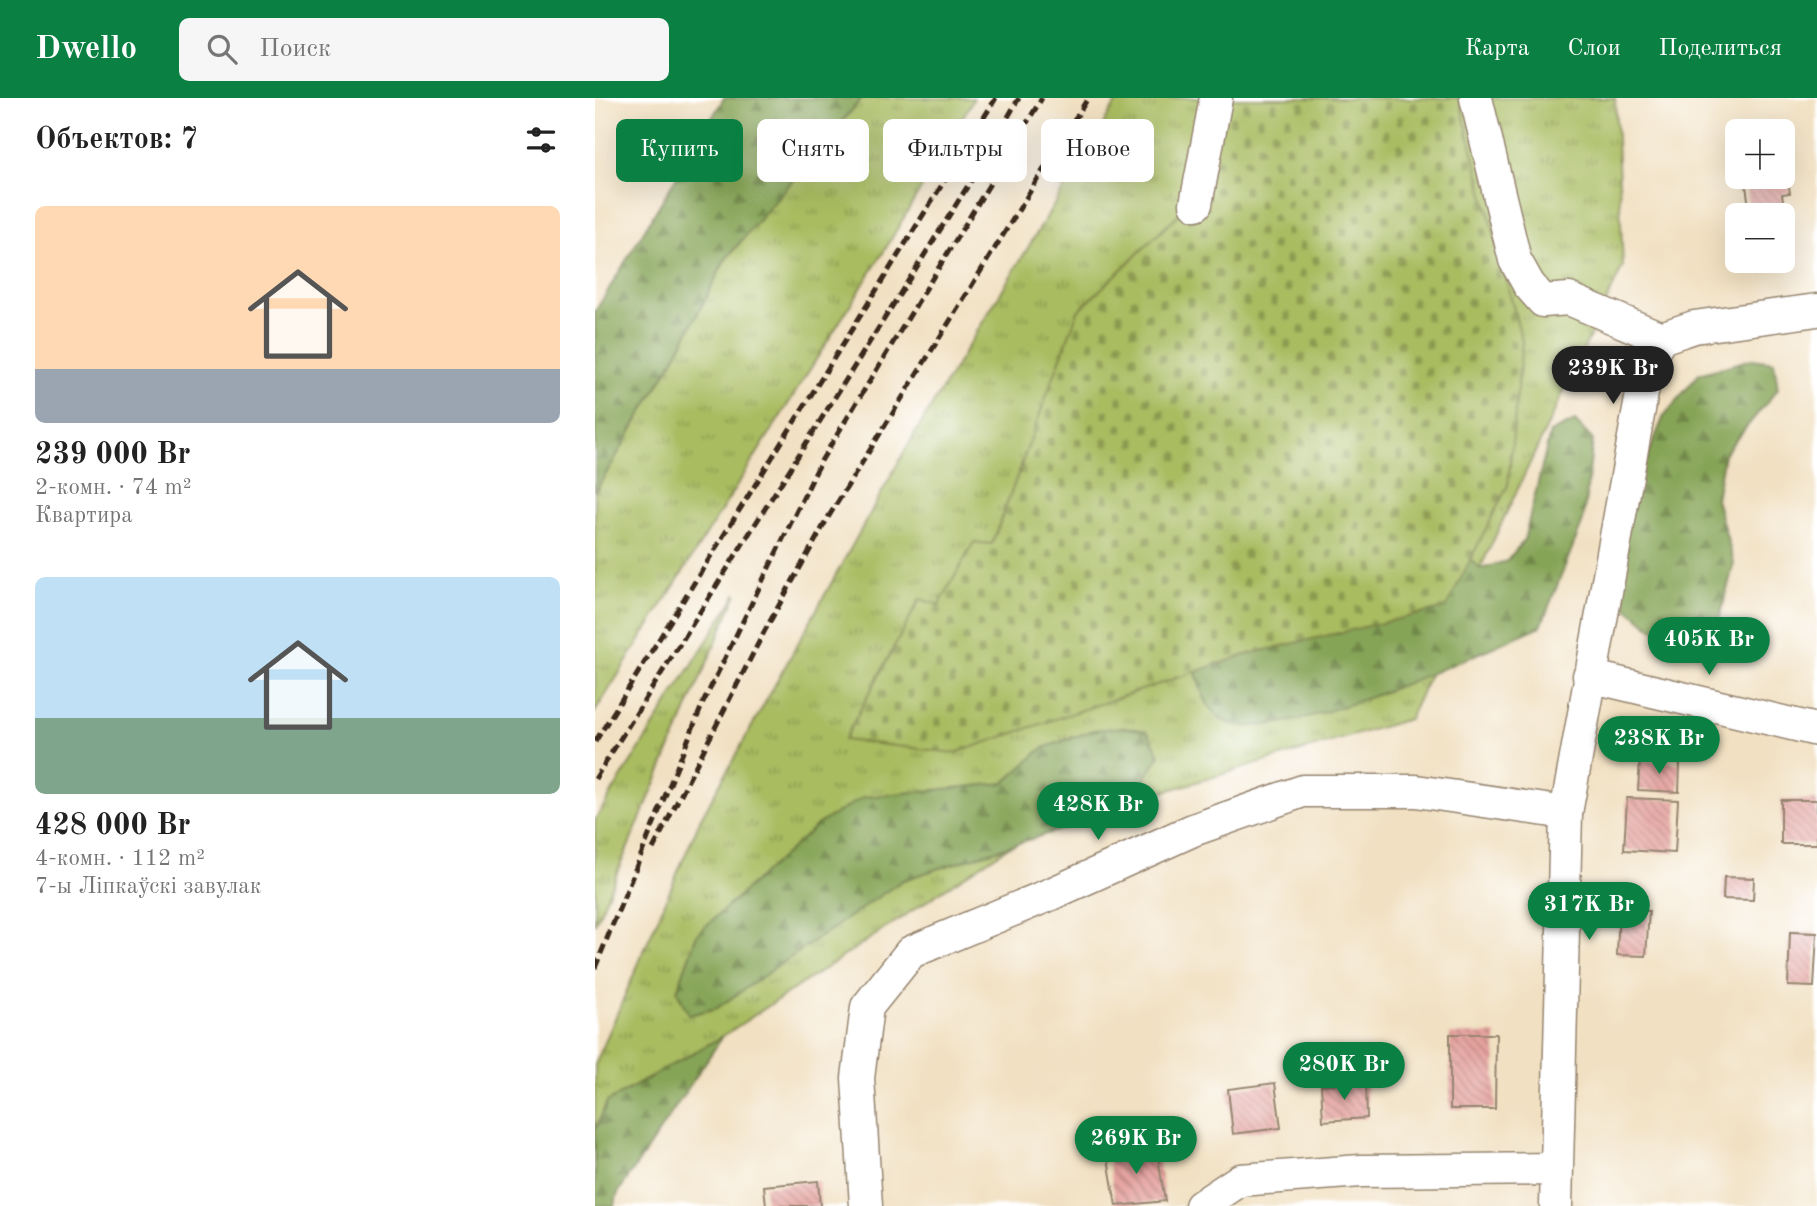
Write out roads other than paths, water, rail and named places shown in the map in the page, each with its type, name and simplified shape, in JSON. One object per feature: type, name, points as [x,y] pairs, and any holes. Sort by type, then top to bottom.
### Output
[{"type":"street","points":[[1196,204],[1216,98]]},
{"type":"street","points":[[1476,98],[1515,260],[1529,285],[1543,301],[1569,299],[1661,338]]},
{"type":"street","points":[[1556,1206],[1566,813],[1648,360],[1661,338],[1694,327],[1817,310]]},
{"type":"street","points":[[1589,676],[1817,730]]},
{"type":"street","points":[[865,1191],[858,1078],[867,1007],[911,952],[1193,830],[1303,791],[1416,791],[1566,813]]},
{"type":"street","points":[[1201,1206],[1240,1180],[1361,1171],[1555,1169]]},
{"type":"railway","points":[[595,742],[996,98]]},
{"type":"railway","points":[[595,779],[974,176],[1019,98]]},
{"type":"railway","points":[[595,968],[703,703],[821,461],[1042,98]]},
{"type":"railway","points":[[653,849],[764,632],[829,516],[1088,98]]}]
